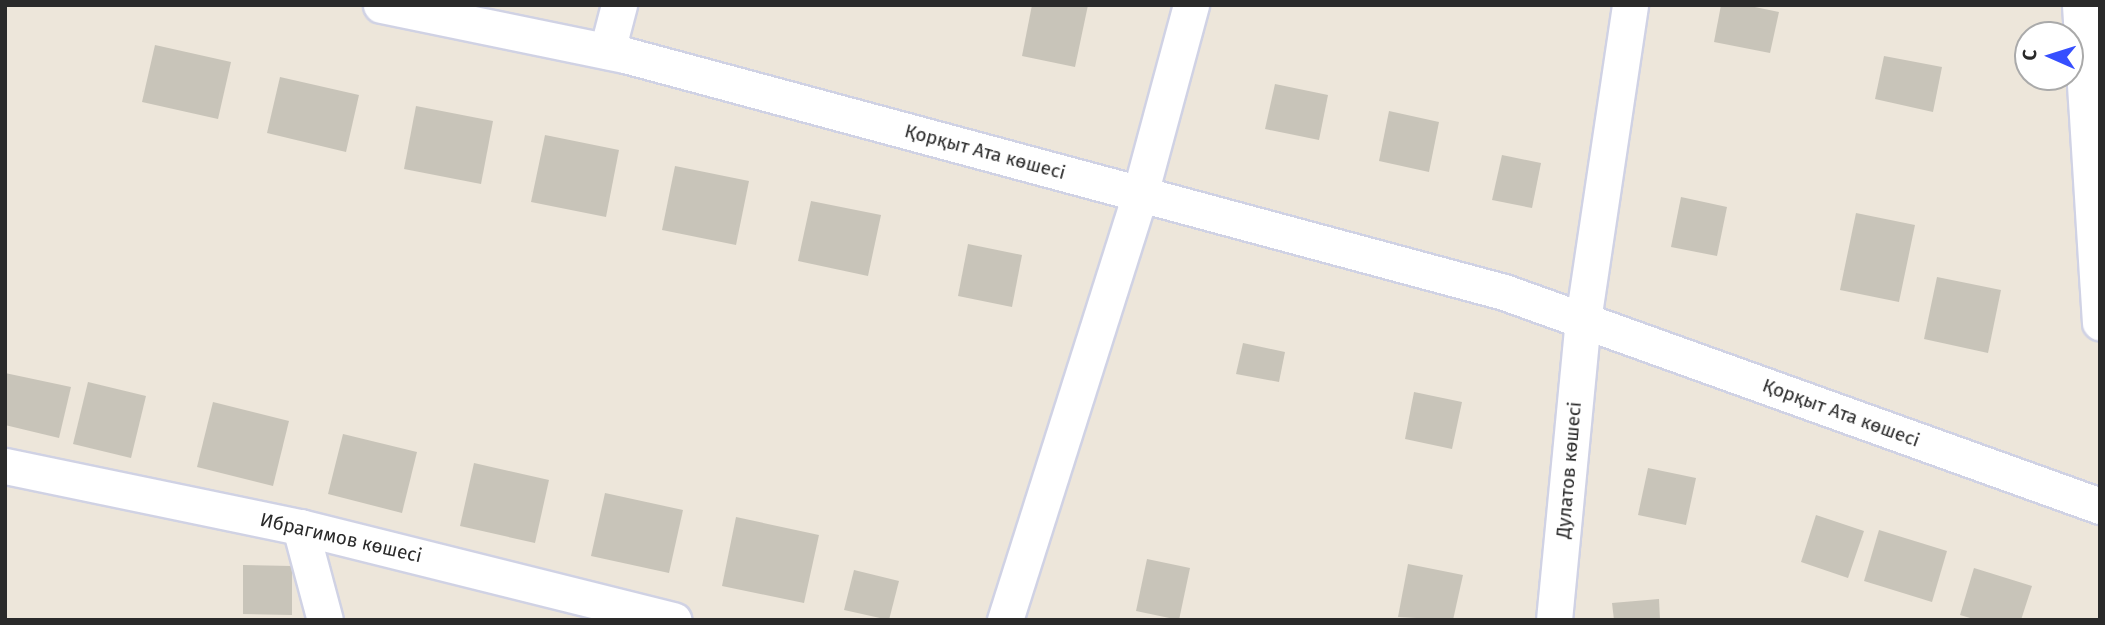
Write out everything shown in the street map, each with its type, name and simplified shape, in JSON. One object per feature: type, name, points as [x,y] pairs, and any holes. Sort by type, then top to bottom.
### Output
[{"type":"street","name":"Қорқыт Ата көшесі","points":[[382,5],[607,51],[1504,292],[2100,506]]},
{"type":"street","points":[[607,51],[619,5]]},
{"type":"street","points":[[1005,620],[1140,194],[1191,5]]},
{"type":"street","points":[[1583,320],[1630,5]]},
{"type":"street","points":[[2080,5],[2100,322]]},
{"type":"street","name":"Дулатов көшесі","points":[[1554,620],[1583,320]]},
{"type":"street","name":"Ибрагимов көшесі","points":[[5,466],[300,527],[674,620]]},
{"type":"street","points":[[300,527],[325,620]]},
{"type":"building","points":[[1032,5],[1088,5],[1075,67],[1022,56]]},
{"type":"building","points":[[1721,5],[1745,5],[1779,12],[1770,53],[1714,42]]},
{"type":"building","points":[[155,45],[231,62],[218,119],[142,102]]},
{"type":"building","points":[[1884,56],[1942,67],[1933,112],[1875,99]]},
{"type":"building","points":[[280,77],[359,95],[346,152],[267,133]]},
{"type":"building","points":[[1275,84],[1328,95],[1319,140],[1265,129]]},
{"type":"building","points":[[416,106],[493,121],[481,184],[404,169]]},
{"type":"building","points":[[1389,111],[1439,122],[1429,172],[1379,161]]},
{"type":"building","points":[[545,135],[619,150],[606,217],[531,202]]},
{"type":"building","points":[[1502,155],[1541,163],[1532,208],[1492,200]]},
{"type":"building","points":[[675,166],[749,181],[736,245],[662,230]]},
{"type":"building","points":[[1681,197],[1727,207],[1717,256],[1671,247]]},
{"type":"building","points":[[811,201],[881,215],[868,276],[798,261]]},
{"type":"building","points":[[1856,213],[1915,225],[1899,302],[1840,290]]},
{"type":"building","points":[[968,244],[1022,255],[1012,307],[958,296]]},
{"type":"building","points":[[1937,277],[2001,290],[1988,353],[1924,339]]},
{"type":"building","points":[[1243,343],[1285,352],[1279,382],[1236,374]]},
{"type":"building","points":[[5,373],[71,387],[59,438],[5,425]]},
{"type":"building","points":[[88,382],[146,396],[131,458],[73,444]]},
{"type":"building","points":[[1414,392],[1462,402],[1452,449],[1405,439]]},
{"type":"building","points":[[213,402],[289,421],[273,486],[197,467]]},
{"type":"building","points":[[343,434],[417,452],[402,513],[328,494]]},
{"type":"building","points":[[474,463],[549,480],[535,543],[460,526]]},
{"type":"building","points":[[1648,468],[1696,478],[1686,525],[1638,515]]},
{"type":"building","points":[[605,493],[683,510],[669,573],[591,556]]},
{"type":"building","points":[[1816,515],[1864,531],[1848,578],[1801,562]]},
{"type":"building","points":[[736,517],[819,535],[804,603],[722,586]]},
{"type":"building","points":[[1879,530],[1947,551],[1932,602],[1864,581]]},
{"type":"building","points":[[1147,559],[1190,568],[1179,620],[1136,611]]},
{"type":"building","points":[[1408,564],[1463,575],[1453,620],[1398,617]]},
{"type":"building","points":[[243,565],[292,566],[292,615],[243,614]]},
{"type":"building","points":[[1974,568],[2032,586],[2021,620],[1977,620],[1960,615]]},
{"type":"building","points":[[854,570],[899,581],[889,620],[844,610]]},
{"type":"building","points":[[1659,599],[1660,620],[1614,620],[1612,603]]}]
